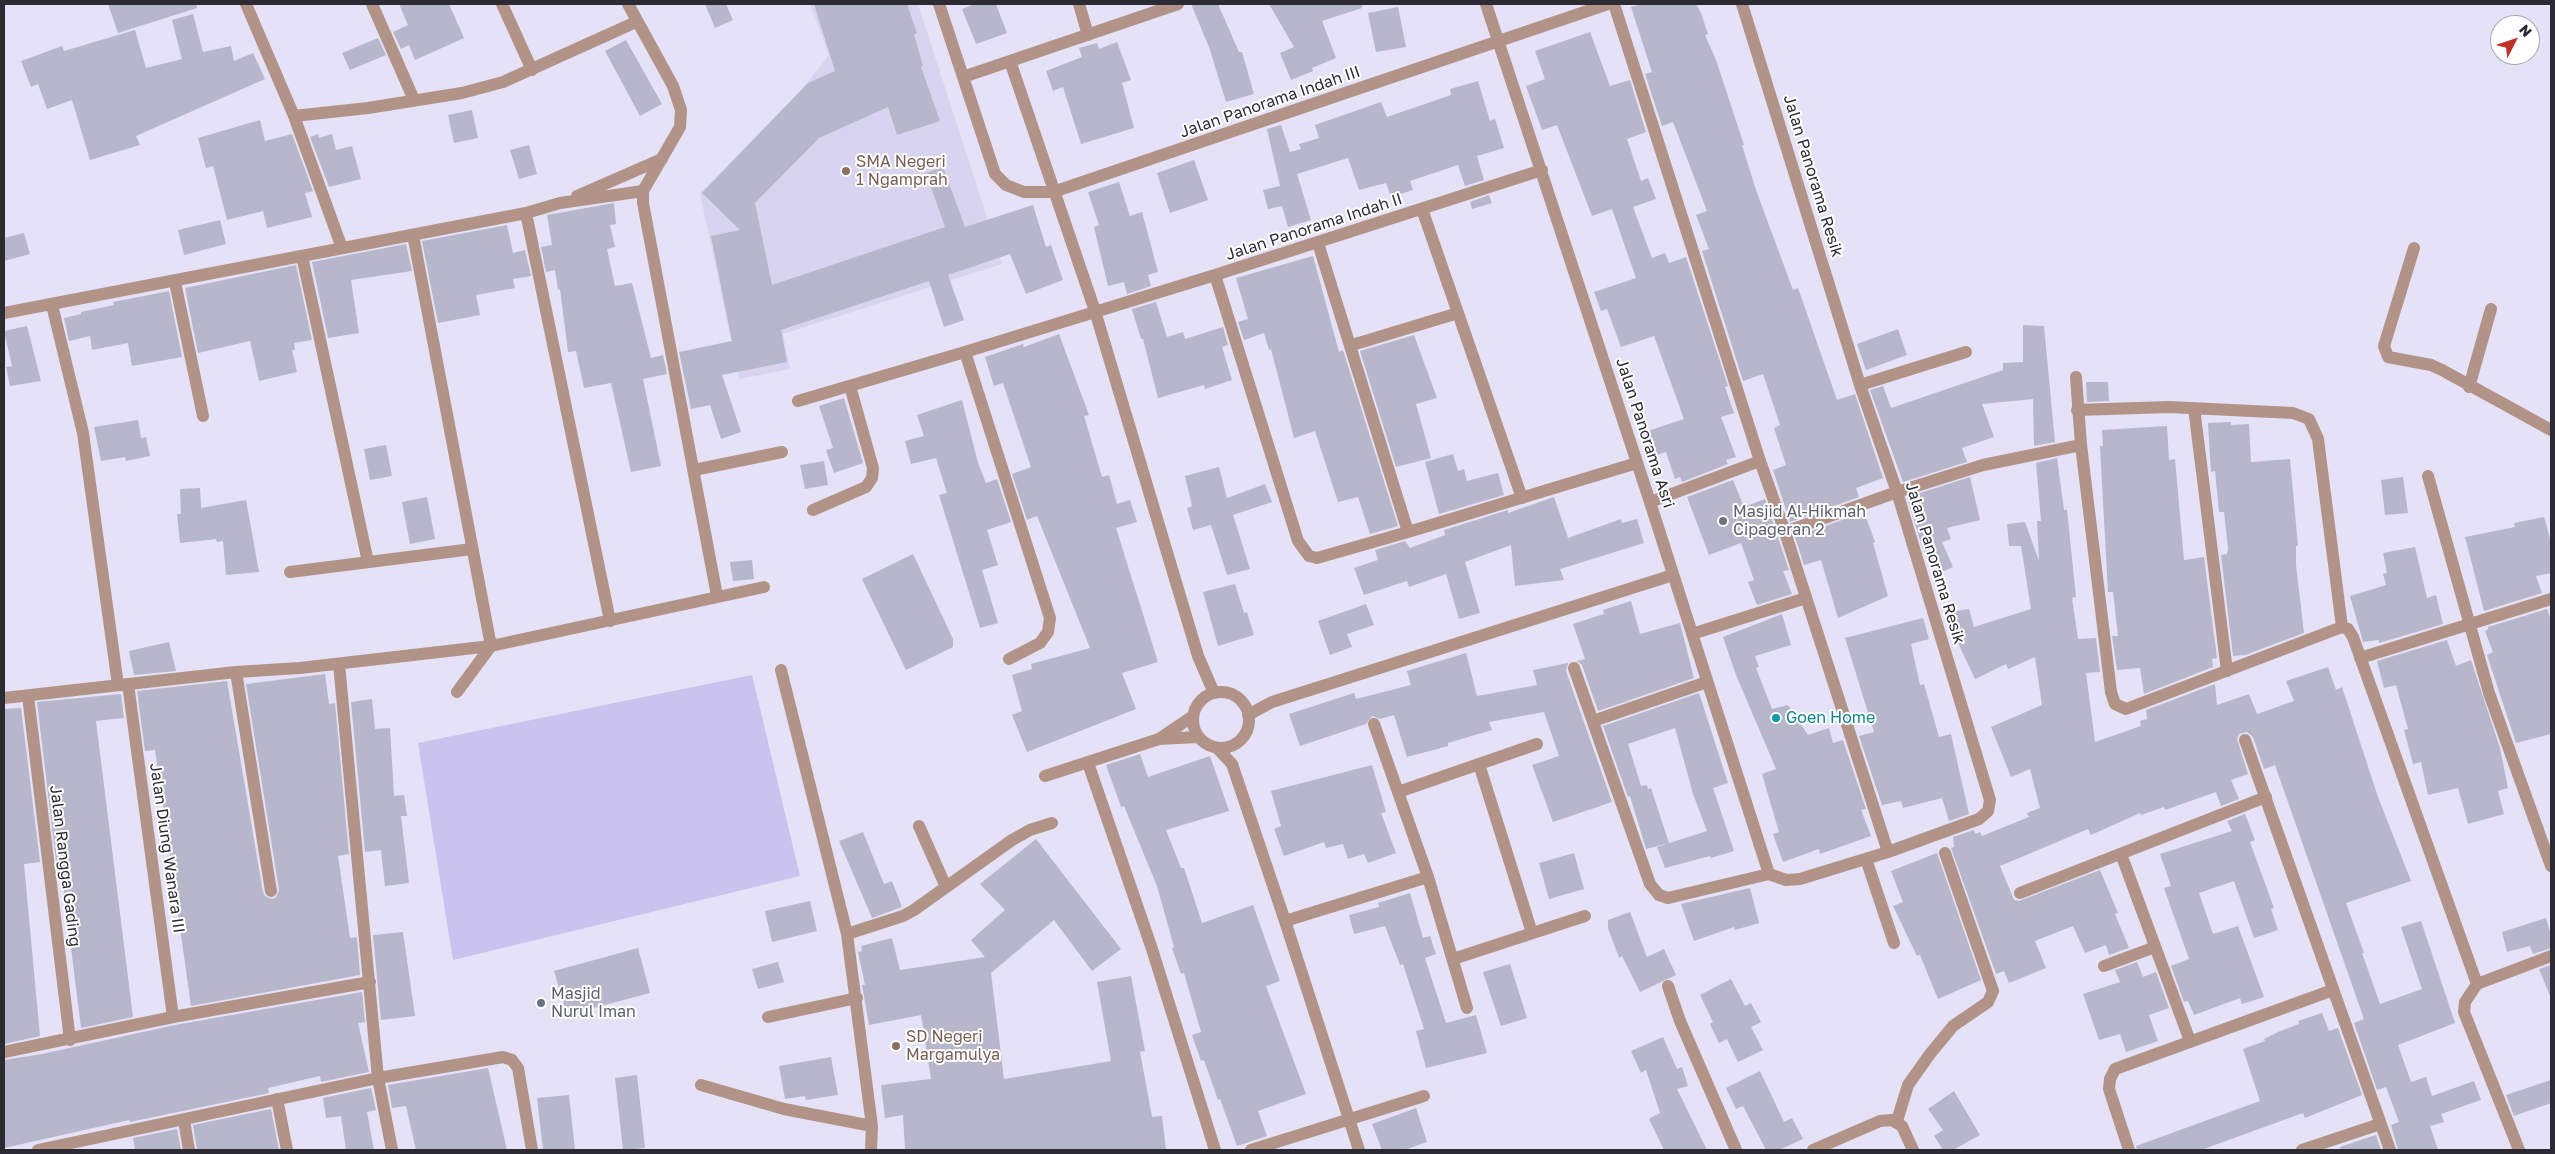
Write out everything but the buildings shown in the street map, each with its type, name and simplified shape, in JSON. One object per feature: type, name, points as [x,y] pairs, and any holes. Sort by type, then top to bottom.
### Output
[{"type":"street","points":[[246,4],[294,116],[342,248]]},
{"type":"street","points":[[372,4],[414,100]]},
{"type":"street","points":[[502,4],[532,70]]},
{"type":"street","points":[[628,4],[672,86],[681,110],[680,127],[643,191],[643,203],[717,596]]},
{"type":"street","points":[[939,4],[963,77],[1178,4]]},
{"type":"street","points":[[1079,4],[1088,35]]},
{"type":"street","name":"Jalan Panorama Asri","points":[[1486,4],[1650,502],[1769,874]]},
{"type":"street","name":"Jalan Panorama Indah III","points":[[963,77],[995,174],[1006,185],[1024,192],[1053,192],[1608,4]]},
{"type":"street","points":[[1614,4],[1760,461],[1785,532],[1888,852]]},
{"type":"street","name":"Jalan Panorama Resik","points":[[1593,721],[1650,884],[1659,894],[1668,898],[1769,874],[1786,880],[1800,879],[1888,852],[1979,819],[1988,811],[1990,800],[1897,492],[1860,385],[1742,4]]},
{"type":"street","points":[[294,116],[414,100],[462,92],[502,82],[636,22]]},
{"type":"street","points":[[1010,61],[1095,311],[1209,696]]},
{"type":"street","points":[[4,313],[175,282],[526,213],[560,203],[662,158]]},
{"type":"street","name":"Jalan Panorama Indah II","points":[[798,401],[1215,275],[1542,170]]},
{"type":"street","points":[[560,203],[643,191]]},
{"type":"street","points":[[1422,209],[1522,498]]},
{"type":"street","points":[[526,213],[610,621]]},
{"type":"street","points":[[412,234],[491,646],[457,692]]},
{"type":"street","points":[[1318,243],[1352,345],[1408,532]]},
{"type":"street","points":[[2414,248],[2384,346],[2388,357],[2436,368],[2551,430]]},
{"type":"street","points":[[302,256],[368,562]]},
{"type":"street","points":[[1215,275],[1298,541],[1309,556],[1316,558],[1408,532],[1637,463]]},
{"type":"street","points":[[175,282],[204,416]]},
{"type":"street","name":"Jalan Diung Wanara III","points":[[52,305],[84,432],[173,1017]]},
{"type":"street","points":[[2469,387],[2491,309]]},
{"type":"street","points":[[1352,345],[1458,313]]},
{"type":"street","points":[[965,352],[1050,618],[1048,632],[1040,643],[1010,659]]},
{"type":"street","points":[[1860,385],[1966,352]]},
{"type":"street","points":[[2076,377],[2081,445],[2111,692],[2115,704],[2126,708],[2342,627],[2348,630],[2353,637],[2477,984]]},
{"type":"street","points":[[813,510],[866,487],[872,478],[873,468],[850,386]]},
{"type":"street","points":[[2078,410],[2134,406],[2194,408],[2304,416],[2313,424],[2318,439],[2342,627]]},
{"type":"street","points":[[2194,408],[2227,671]]},
{"type":"street","points":[[1785,532],[1897,492],[2010,458],[2081,445]]},
{"type":"street","points":[[694,470],[782,452]]},
{"type":"street","points":[[1650,502],[1760,461]]},
{"type":"street","points":[[2428,476],[2468,624],[2489,692],[2551,866]]},
{"type":"street","points":[[290,572],[472,549]]},
{"type":"street","points":[[1246,710],[1673,574]]},
{"type":"street","points":[[4,698],[236,672],[339,664],[491,646],[764,587]]},
{"type":"street","points":[[1692,634],[1806,598]]},
{"type":"street","points":[[2360,658],[2551,599]]},
{"type":"street","points":[[339,664],[378,1078],[392,1150]]},
{"type":"street","points":[[1574,668],[1593,721],[1707,682]]},
{"type":"street","points":[[781,670],[847,934],[857,998],[872,1126],[871,1150]]},
{"type":"street","points":[[236,672],[271,891]]},
{"type":"street","points":[[1230,695],[1246,710],[1248,725],[1245,735],[1237,743],[1227,748],[1217,748],[1206,744],[1198,737],[1194,727],[1193,716],[1197,706],[1209,696],[1230,695]]},
{"type":"street","name":"Jalan Rangga Gading","points":[[28,696],[70,1040]]},
{"type":"street","points":[[1045,776],[1159,739],[1193,716]]},
{"type":"street","points":[[1374,724],[1428,877],[1467,1008]]},
{"type":"street","points":[[1159,739],[1198,737]]},
{"type":"street","points":[[2245,740],[2390,1150]]},
{"type":"street","points":[[1232,764],[1237,743]]},
{"type":"street","points":[[1398,792],[1537,744]]},
{"type":"street","points":[[1217,748],[1232,764],[1359,1150]]},
{"type":"street","points":[[1088,763],[1152,946],[1215,1150]]},
{"type":"street","points":[[1479,764],[1532,933]]},
{"type":"street","points":[[2020,893],[2266,797]]},
{"type":"street","points":[[847,934],[903,916],[927,902],[1012,840],[1030,830],[1052,823]]},
{"type":"street","points":[[919,826],[946,887]]},
{"type":"street","points":[[1897,1121],[1908,1085],[1930,1054],[1953,1026],[1988,1002],[1993,991],[1944,853]]},
{"type":"street","points":[[2121,854],[2190,1041]]},
{"type":"street","points":[[1866,859],[1894,943]]},
{"type":"street","points":[[1285,921],[1428,877]]},
{"type":"street","points":[[1453,959],[1585,916]]},
{"type":"street","points":[[2104,966],[2155,947]]},
{"type":"street","points":[[2519,1150],[2464,1012],[2470,993],[2477,984],[2551,956]]},
{"type":"street","points":[[4,1052],[70,1040],[173,1017],[370,982]]},
{"type":"street","points":[[1668,986],[1680,1021],[1736,1150]]},
{"type":"street","points":[[2129,1150],[2109,1089],[2110,1079],[2115,1069],[2333,990]]},
{"type":"street","points":[[768,1017],[857,998]]},
{"type":"street","points":[[38,1150],[75,1146],[277,1099],[378,1078],[503,1058],[512,1060],[518,1068],[532,1150]]},
{"type":"street","points":[[701,1085],[776,1107],[872,1126]]},
{"type":"street","points":[[1251,1150],[1424,1096]]},
{"type":"street","points":[[277,1099],[286,1150]]},
{"type":"street","points":[[184,1120],[189,1150]]},
{"type":"street","points":[[1813,1150],[1880,1121],[1897,1121],[1902,1126],[1913,1150]]},
{"type":"street","points":[[2302,1150],[2380,1124]]},
{"type":"shaded area","name":"SMA Negeri 1 Ngamprah","points":[[810,4],[918,4],[1002,264],[783,334],[790,369],[739,379],[700,193],[803,88],[829,55]]},
{"type":"shaded area","points":[[752,675],[800,876],[453,960],[418,743]]},
{"type":"place","name":"SMA Negeri 1 Ngamprah","points":[[846,171]]},
{"type":"place","name":"Masjid Al-Hikmah Cipageran 2","points":[[1723,521]]},
{"type":"place","name":"Goen Home","points":[[1776,718]]},
{"type":"place","name":"Masjid Nurul Iman","points":[[541,1003]]},
{"type":"place","name":"SD Negeri Margamulya","points":[[896,1046]]}]
